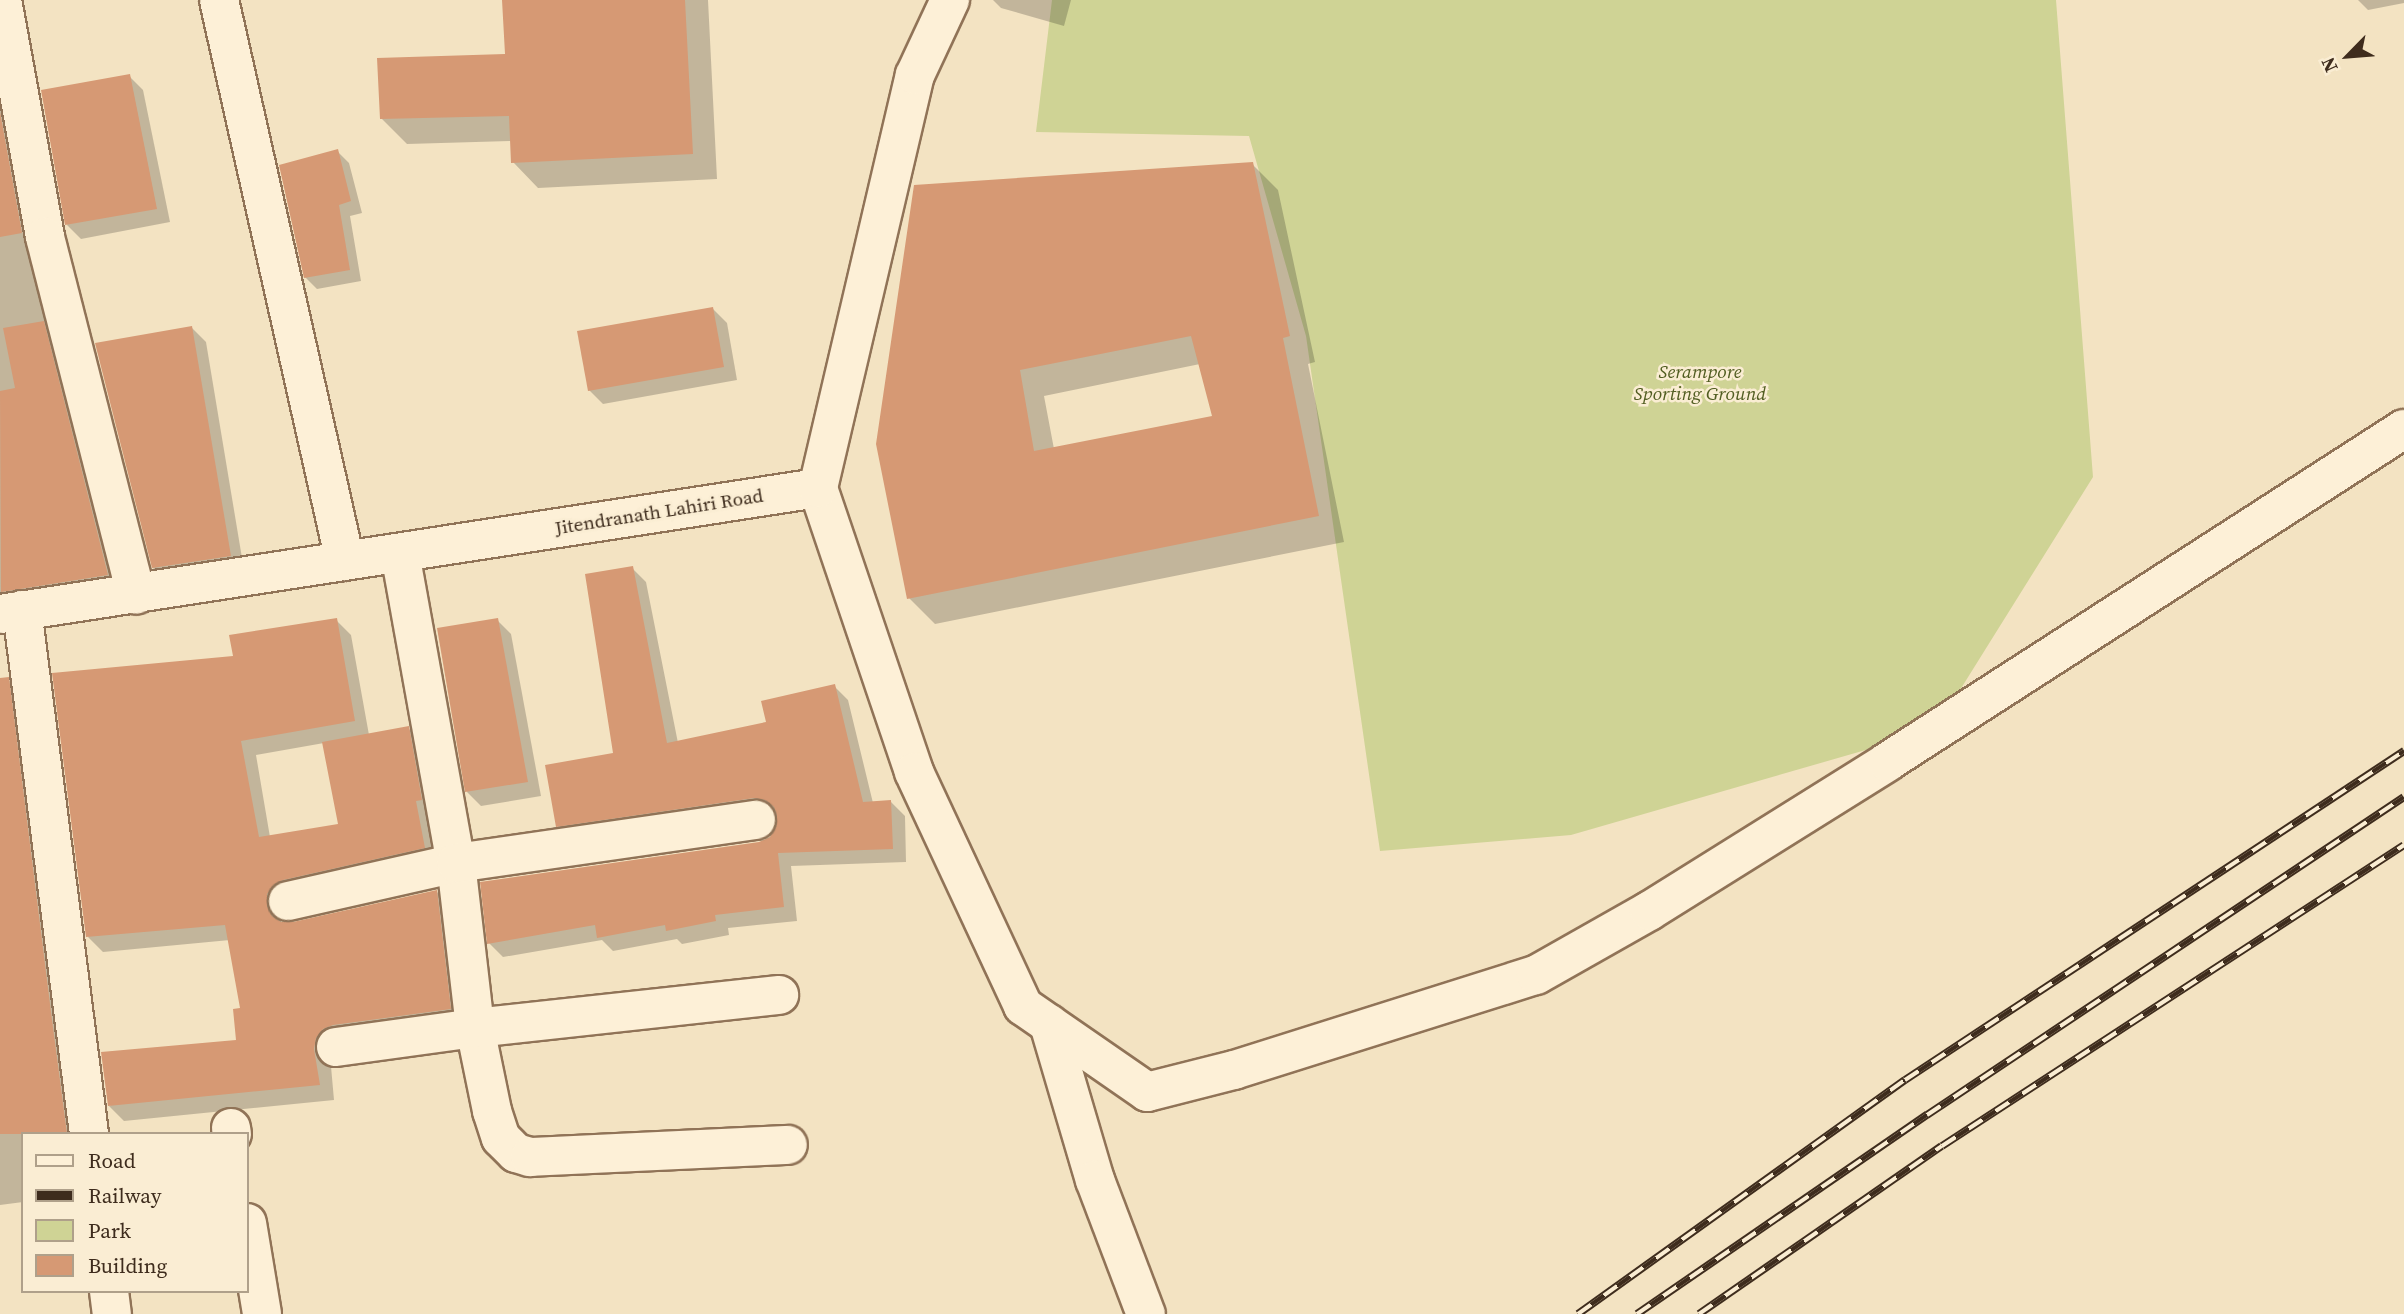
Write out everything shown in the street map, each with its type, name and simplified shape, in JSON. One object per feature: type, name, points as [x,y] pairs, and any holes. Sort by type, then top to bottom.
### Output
[{"type":"street","points":[[2,0],[45,237],[136,594]]},
{"type":"street","points":[[219,0],[345,561]]},
{"type":"street","points":[[950,0],[915,75],[818,488],[914,772],[1023,1006],[1147,1092],[1234,1070],[1536,975],[1717,868],[2404,429]]},
{"type":"street","name":"Jitendranath Lahiri Road","points":[[11,612],[818,488]]},
{"type":"street","points":[[400,553],[456,863],[475,1028],[492,1111],[502,1138],[516,1153],[530,1157],[788,1145]]},
{"type":"street","points":[[11,612],[89,1132]]},
{"type":"street","points":[[288,901],[456,863],[756,820]]},
{"type":"street","points":[[336,1047],[475,1028],[779,995]]},
{"type":"street","points":[[1049,1024],[1095,1180],[1146,1314]]},
{"type":"street","points":[[248,1229],[262,1314]]},
{"type":"street","points":[[109,1293],[112,1314]]},
{"type":"green space","name":"Serampore Sporting Ground","points":[[1052,0],[2056,0],[2093,477],[1935,730],[1571,835],[1380,851],[1306,336],[1249,136],[1036,132]]},
{"type":"building","points":[[502,0],[685,0],[693,154],[511,163],[509,116],[380,119],[377,58],[505,54]]},
{"type":"building","points":[[130,74],[157,209],[65,225],[41,90]]},
{"type":"building","points":[[0,112],[22,233],[0,237]]},
{"type":"building","points":[[338,149],[351,201],[339,205],[350,270],[304,278],[279,165]]},
{"type":"building","points":[[1253,162],[1290,336],[1283,338],[1319,516],[907,599],[876,444],[914,185]],"holes":[[[1191,336],[1212,416],[1034,451],[1020,370]]]},
{"type":"building","points":[[713,307],[724,367],[588,391],[577,331]]},
{"type":"building","points":[[44,321],[108,575],[1,592],[0,391],[15,388],[3,328]]},
{"type":"building","points":[[192,326],[231,556],[152,568],[95,343]]},
{"type":"building","points":[[633,566],[667,743],[766,722],[761,701],[835,684],[863,802],[891,800],[893,849],[778,853],[784,907],[715,915],[716,921],[666,931],[665,925],[597,938],[595,925],[487,944],[480,882],[759,842],[770,837],[776,827],[774,807],[765,800],[754,798],[556,827],[545,765],[613,753],[585,574]]},
{"type":"building","points":[[337,618],[355,721],[241,741],[259,837],[338,824],[322,742],[409,726],[422,800],[416,801],[425,848],[283,880],[274,885],[267,894],[267,906],[272,916],[281,922],[293,922],[437,890],[451,1009],[333,1025],[323,1029],[316,1038],[314,1049],[320,1085],[108,1106],[101,1052],[236,1040],[233,1009],[240,1008],[225,925],[86,937],[52,673],[233,656],[229,635]]},
{"type":"building","points":[[498,618],[528,782],[465,792],[437,628]]},
{"type":"building","points":[[9,677],[67,1132],[0,1134],[0,678]]},
{"type":"railway","points":[[1578,1314],[1905,1080],[2404,751]]},
{"type":"railway","points":[[1637,1314],[1927,1115],[2404,797]]},
{"type":"railway","points":[[1699,1314],[1942,1146],[2404,845]]}]
